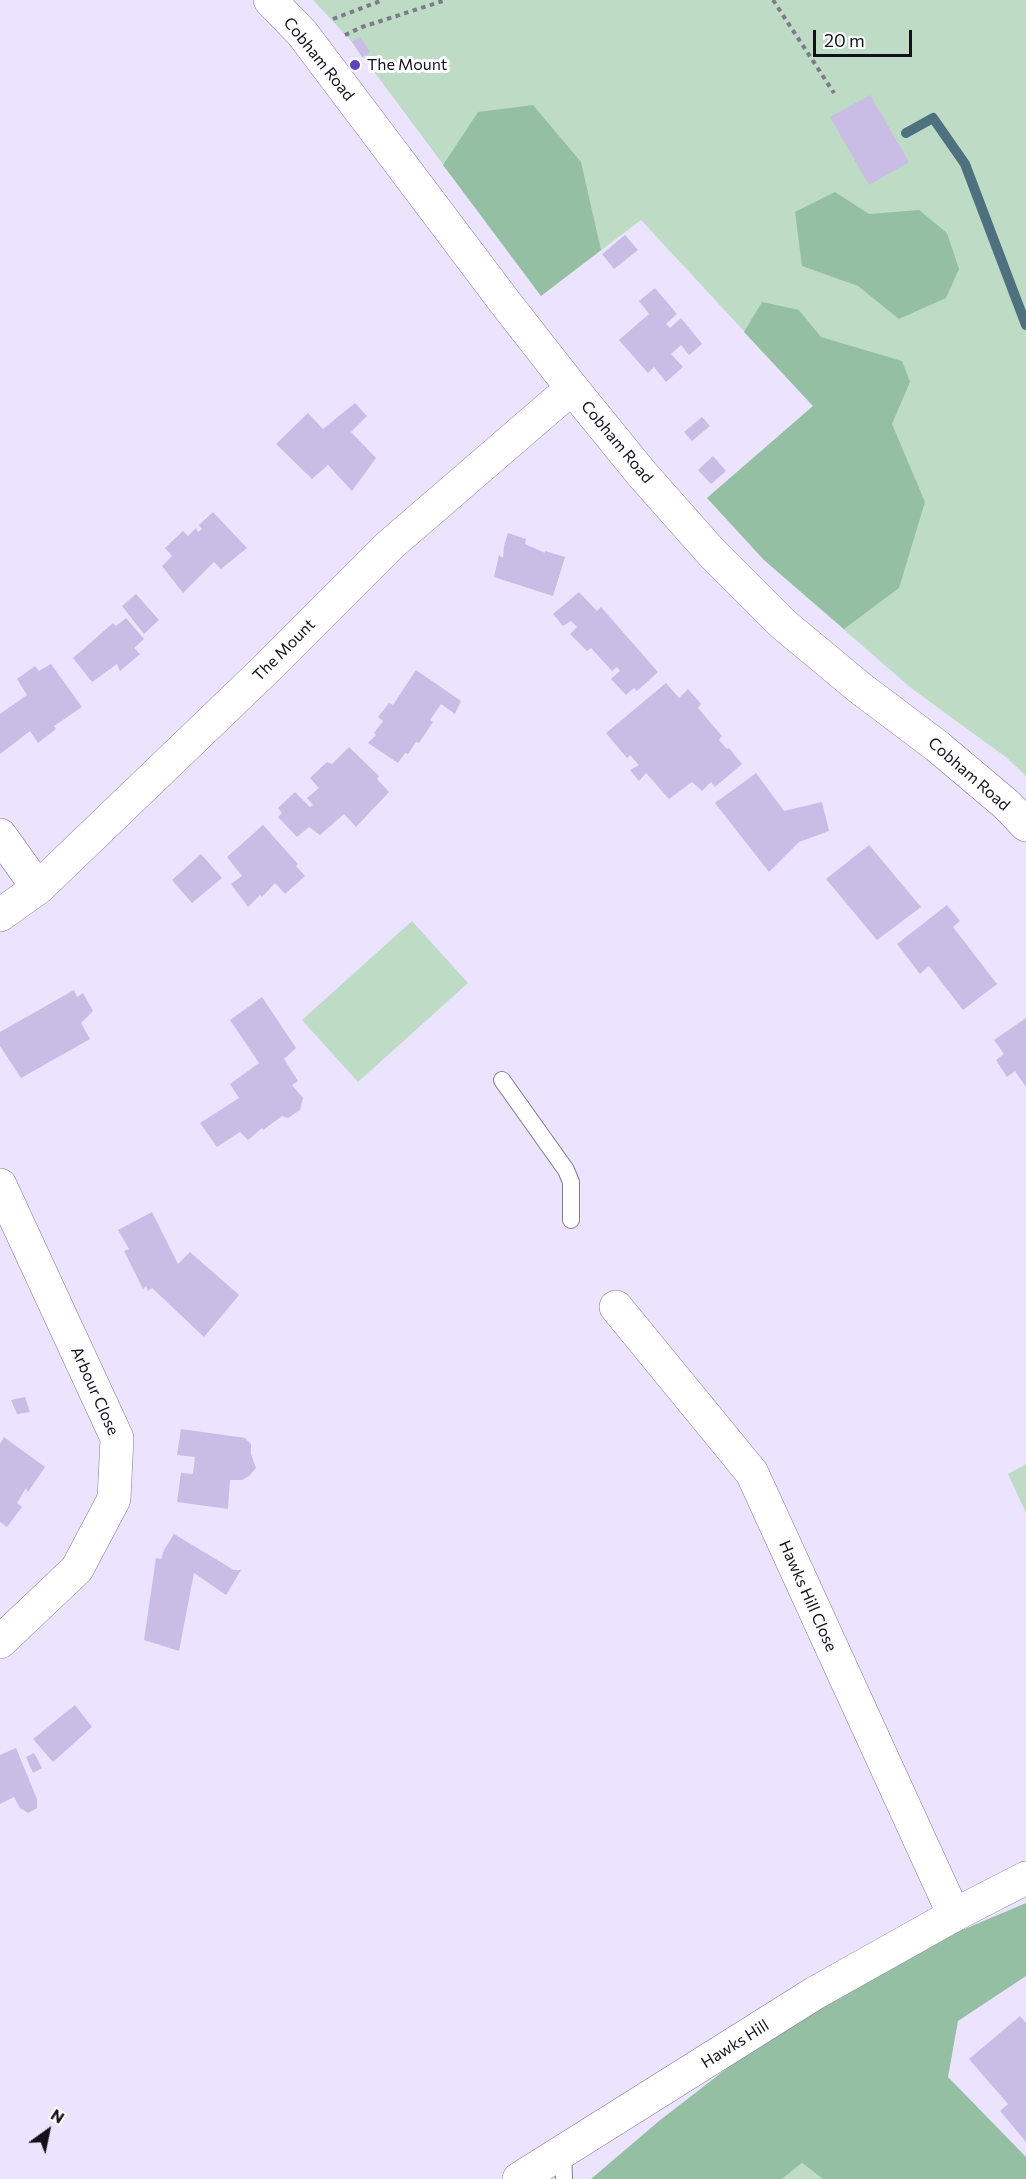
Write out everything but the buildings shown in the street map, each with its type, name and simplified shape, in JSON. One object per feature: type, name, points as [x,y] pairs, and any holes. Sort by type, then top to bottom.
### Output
[{"type":"street","name":"Cobham Road","points":[[270,0],[308,41],[572,388],[642,474],[712,553],[783,624],[860,688],[938,746],[1026,825]]},
{"type":"street","name":"The Mount","points":[[0,915],[38,888],[266,669],[390,545],[572,388]]},
{"type":"street","points":[[0,835],[38,888]]},
{"type":"street","name":"Arbour Close","points":[[0,1185],[117,1438],[114,1499],[78,1569],[0,1642]]},
{"type":"street","name":"Hawks Hill Close","points":[[616,1307],[752,1473],[954,1915]]},
{"type":"street","name":"Hawks Hill","points":[[519,2179],[563,2166],[815,1993],[954,1915],[1026,1878]]},
{"type":"lane","points":[[502,1080],[566,1170],[571,1182],[571,1220]]},
{"type":"path","points":[[308,41],[336,17],[383,0]]},
{"type":"path","points":[[308,41],[362,27],[446,0]]},
{"type":"path","points":[[773,0],[834,93]]},
{"type":"green space","points":[[313,0],[1026,0],[1026,776],[1007,758],[911,688],[764,560],[707,498],[813,406],[641,220],[541,296],[352,42]]},
{"type":"green space","points":[[533,105],[581,162],[601,250],[541,296],[443,165],[478,112]]},
{"type":"green space","points":[[835,192],[869,214],[919,210],[947,233],[959,269],[946,298],[899,319],[858,286],[802,266],[795,212]]},
{"type":"green space","points":[[762,302],[799,310],[821,337],[902,361],[910,382],[892,424],[925,502],[899,588],[844,629],[764,560],[707,498],[813,406],[744,332]]},
{"type":"green space","points":[[412,921],[468,983],[358,1082],[302,1020]]},
{"type":"green space","points":[[1026,1464],[1026,1513],[1008,1474]]},
{"type":"green space","points":[[1026,1903],[1026,1976],[958,2021],[948,2077],[1026,2157],[1026,2179],[823,2179],[802,2163],[782,2179],[591,2179],[659,2121],[796,2015],[915,1950]]},
{"type":"green space","points":[[802,2163],[823,2179],[782,2179]]},
{"type":"waterway","points":[[906,133],[933,118],[965,164],[1026,325]]},
{"type":"place","name":"The Mount","points":[[355,65]]}]
